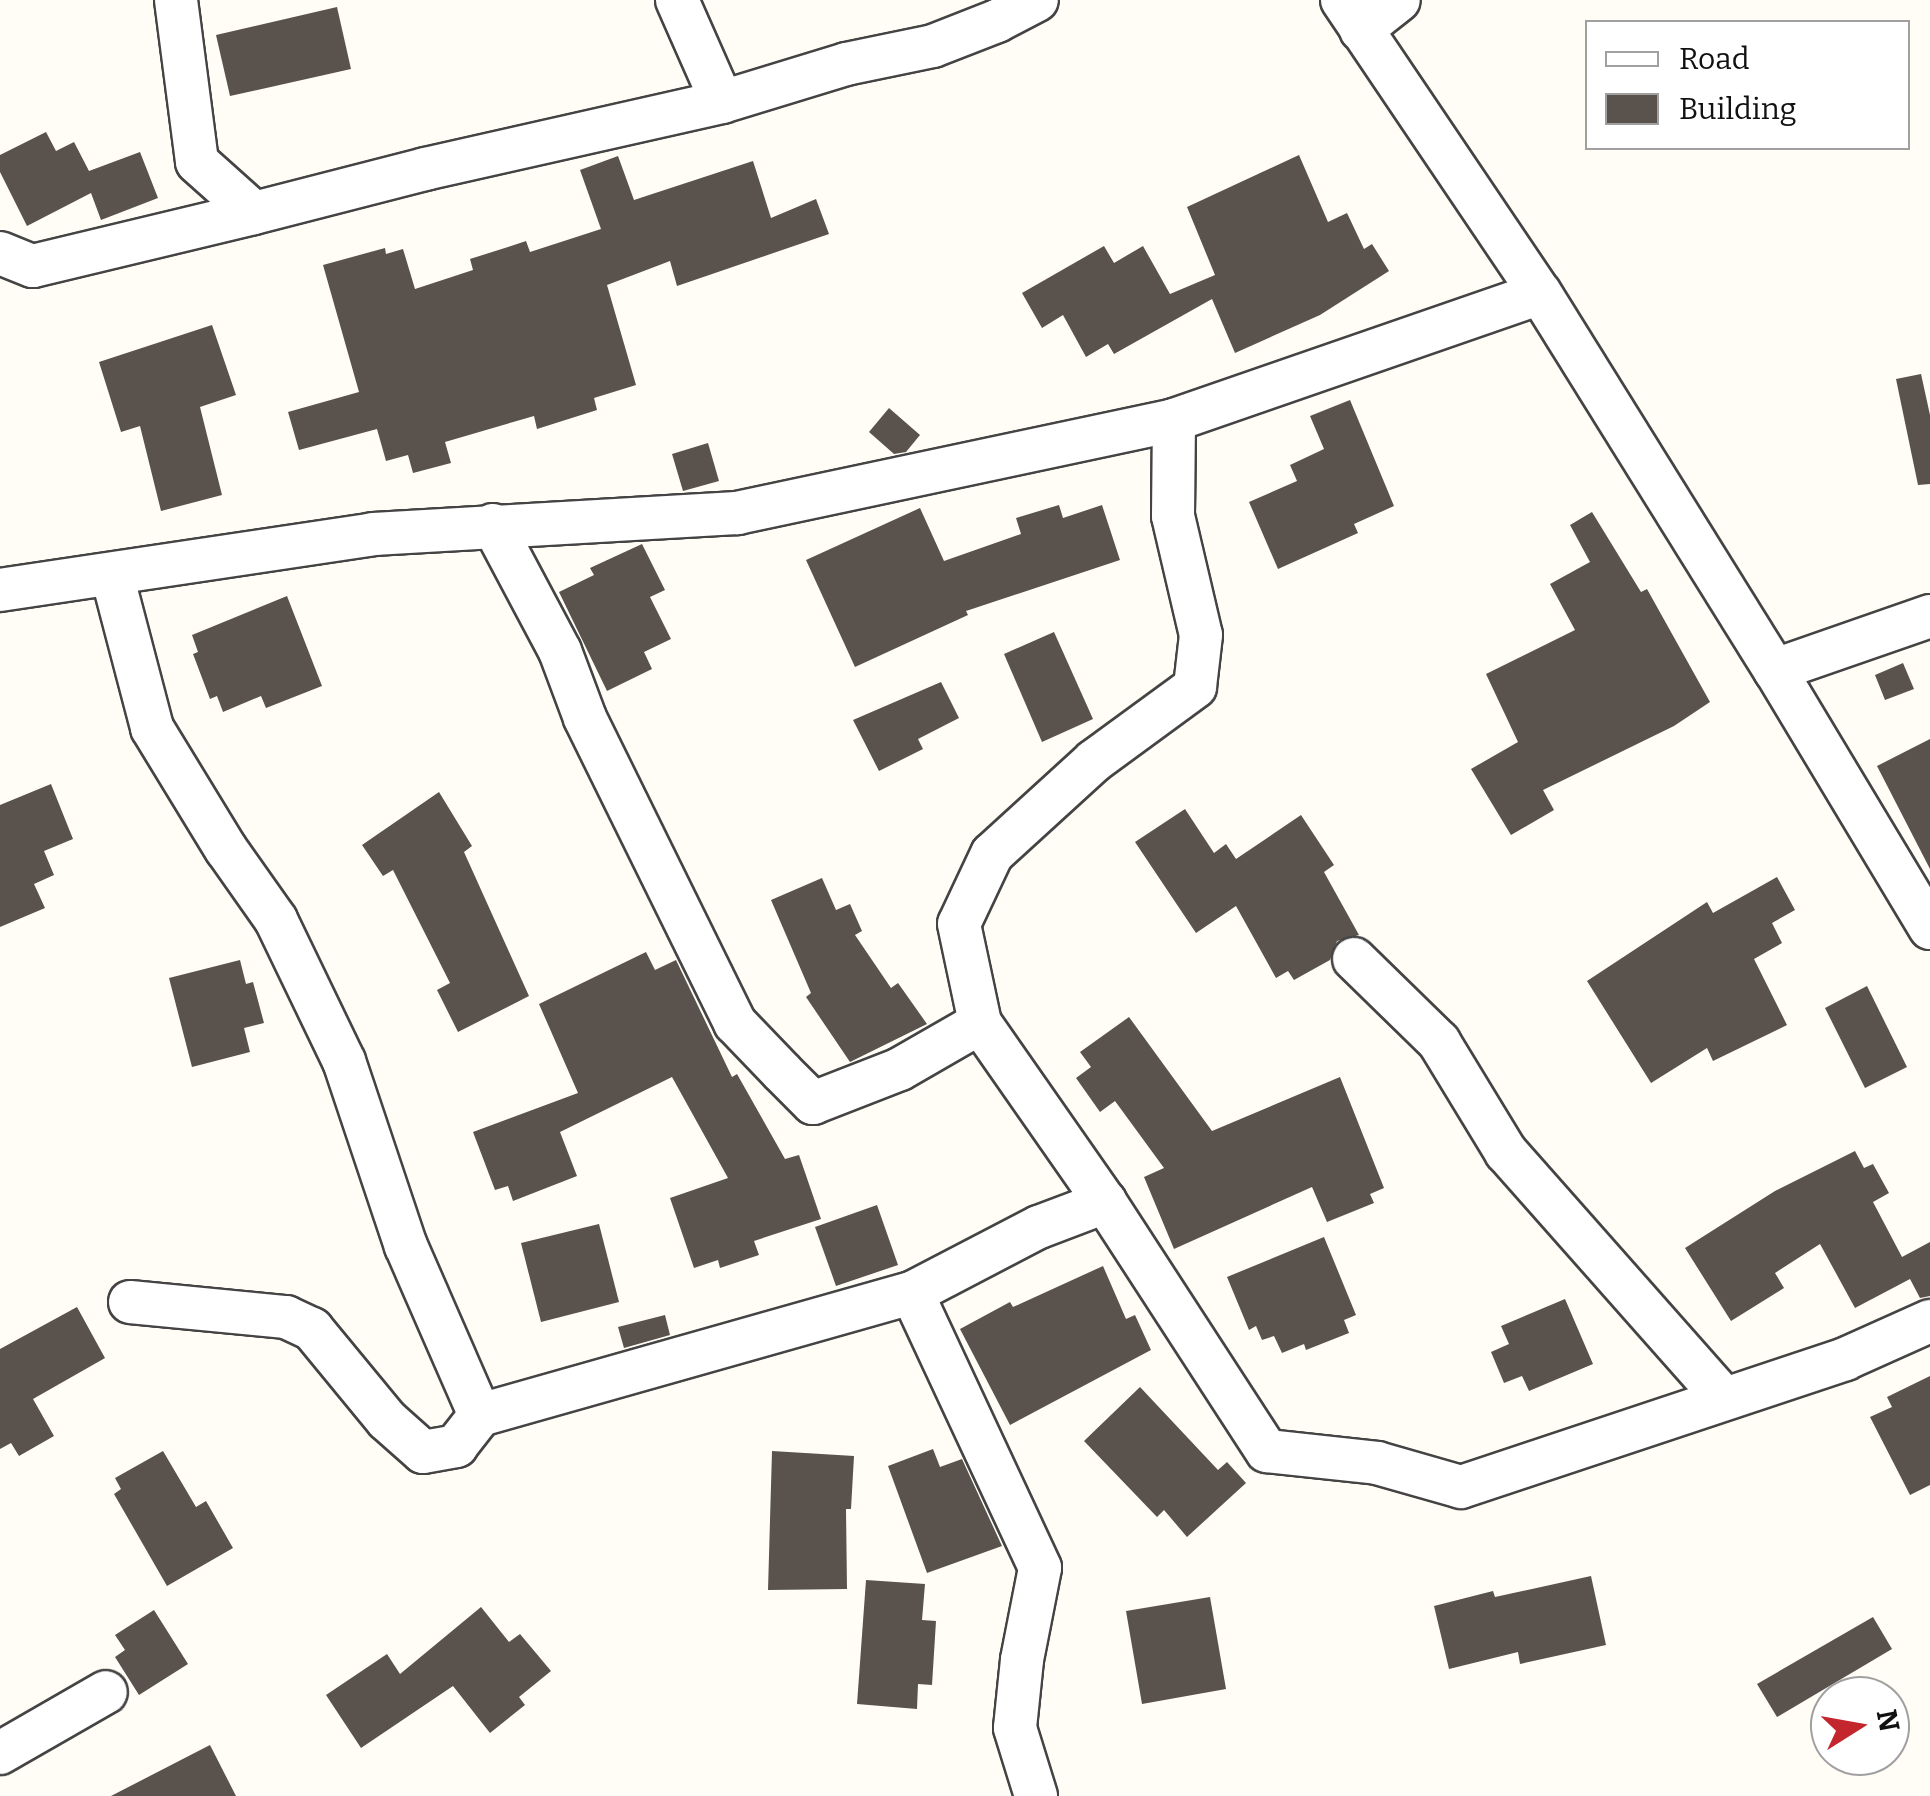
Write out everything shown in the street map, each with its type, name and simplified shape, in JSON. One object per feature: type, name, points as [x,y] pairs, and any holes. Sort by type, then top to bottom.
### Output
[{"type":"street","points":[[176,0],[198,162],[254,214]]},
{"type":"street","points":[[678,0],[722,102]]},
{"type":"street","points":[[0,253],[33,266],[425,169],[722,102],[846,64],[933,46],[997,22],[1037,0]]},
{"type":"street","points":[[1399,0],[1352,15],[1540,293],[1930,928]]},
{"type":"street","points":[[0,590],[372,534],[737,513],[1174,420],[1540,293]]},
{"type":"street","points":[[1174,420],[1173,516],[1202,635],[1195,687],[1094,761],[992,854],[959,924],[980,1023],[1105,1202],[1267,1452],[1378,1463],[1461,1488],[1845,1359],[1930,1321]]},
{"type":"street","points":[[493,525],[560,651],[585,718],[735,1023],[792,1083],[813,1103],[900,1069],[980,1023]]},
{"type":"street","points":[[112,575],[152,728],[276,920],[344,1061],[406,1246],[480,1415]]},
{"type":"street","points":[[1775,670],[1930,616]]},
{"type":"street","points":[[1354,960],[1438,1042],[1506,1152],[1724,1398]]},
{"type":"street","points":[[130,1302],[286,1317],[312,1329],[387,1420],[422,1452],[456,1446],[480,1415],[912,1293],[1039,1226],[1105,1202]]},
{"type":"street","points":[[912,1293],[1040,1568],[1022,1660],[1016,1728],[1036,1796]]},
{"type":"street","points":[[0,1753],[106,1692]]},
{"type":"building","points":[[337,7],[351,69],[230,96],[216,35]]},
{"type":"building","points":[[46,132],[56,151],[74,142],[89,171],[140,152],[158,198],[101,220],[91,193],[27,226],[0,172],[0,155]]},
{"type":"building","points":[[1299,155],[1328,222],[1347,213],[1364,249],[1372,244],[1389,271],[1320,315],[1235,353],[1212,299],[1114,354],[1108,344],[1086,357],[1063,315],[1042,328],[1022,293],[1104,246],[1114,263],[1143,246],[1170,294],[1215,275],[1187,207]]},
{"type":"building","points":[[618,156],[634,200],[753,161],[771,218],[816,199],[829,234],[677,286],[670,261],[607,285],[636,385],[594,398],[597,410],[537,429],[534,416],[445,442],[451,463],[413,473],[408,455],[386,461],[377,429],[299,450],[288,412],[359,392],[323,265],[385,248],[386,254],[403,249],[415,289],[473,270],[470,259],[526,241],[530,252],[601,229],[580,170]]},
{"type":"building","points":[[212,325],[236,395],[200,407],[222,495],[161,511],[140,426],[121,432],[99,362]]},
{"type":"building","points":[[1921,374],[1930,415],[1930,484],[1918,485],[1896,379]]},
{"type":"building","points":[[1350,400],[1394,506],[1354,524],[1358,533],[1278,569],[1249,502],[1297,481],[1290,465],[1324,449],[1310,416]]},
{"type":"building","points":[[889,408],[920,435],[906,452],[894,454],[869,432]]},
{"type":"building","points":[[708,443],[719,481],[683,491],[672,454]]},
{"type":"building","points":[[1059,505],[1063,518],[1102,505],[1120,560],[966,611],[968,615],[855,667],[806,560],[920,508],[944,561],[1021,534],[1016,518]]},
{"type":"building","points":[[1592,512],[1641,592],[1647,589],[1710,702],[1674,726],[1543,790],[1554,810],[1511,835],[1471,769],[1518,742],[1486,674],[1575,630],[1550,584],[1590,562],[1570,525]]},
{"type":"building","points":[[642,544],[665,590],[650,597],[671,639],[644,652],[652,669],[607,691],[559,592],[594,575],[590,568]]},
{"type":"building","points":[[287,596],[322,686],[266,708],[261,696],[223,712],[217,696],[210,699],[193,654],[198,652],[192,635]]},
{"type":"building","points":[[1054,632],[1093,719],[1042,742],[1004,654]]},
{"type":"building","points":[[1903,663],[1914,689],[1885,700],[1875,675]]},
{"type":"building","points":[[941,682],[959,718],[918,739],[923,749],[879,771],[853,720]]},
{"type":"building","points":[[1930,739],[1930,869],[1877,766]]},
{"type":"building","points":[[51,784],[73,839],[44,851],[54,875],[34,884],[45,908],[0,927],[0,805]]},
{"type":"building","points":[[439,792],[472,846],[464,852],[529,996],[458,1032],[437,990],[450,983],[393,870],[383,876],[362,845]]},
{"type":"building","points":[[1185,809],[1214,853],[1226,844],[1236,859],[1301,815],[1334,865],[1324,872],[1359,935],[1337,941],[1330,960],[1294,980],[1288,971],[1276,978],[1236,906],[1196,933],[1135,842]]},
{"type":"building","points":[[1777,877],[1795,910],[1772,923],[1782,943],[1754,959],[1787,1025],[1713,1061],[1707,1048],[1651,1083],[1587,981],[1707,902],[1713,913]]},
{"type":"building","points":[[822,878],[836,910],[850,904],[862,931],[855,935],[891,988],[898,983],[927,1024],[850,1062],[806,997],[811,993],[771,900]]},
{"type":"building","points":[[646,952],[655,970],[676,960],[732,1077],[737,1074],[785,1159],[799,1155],[821,1219],[754,1241],[759,1255],[720,1268],[718,1260],[694,1268],[670,1198],[728,1178],[672,1077],[560,1132],[577,1176],[513,1201],[508,1186],[495,1190],[473,1132],[578,1093],[539,1004]]},
{"type":"building","points":[[240,960],[246,984],[253,982],[264,1023],[244,1028],[250,1052],[192,1067],[169,978]]},
{"type":"building","points":[[1867,986],[1907,1067],[1865,1088],[1825,1008]]},
{"type":"building","points":[[1129,1017],[1212,1131],[1340,1077],[1384,1188],[1370,1194],[1374,1203],[1327,1222],[1312,1187],[1174,1249],[1144,1177],[1164,1168],[1115,1101],[1100,1112],[1076,1078],[1091,1067],[1080,1052]]},
{"type":"building","points":[[1855,1151],[1864,1168],[1873,1164],[1889,1193],[1873,1202],[1902,1257],[1930,1242],[1930,1296],[1920,1298],[1910,1279],[1855,1308],[1820,1244],[1775,1273],[1784,1288],[1731,1321],[1685,1248],[1775,1191]]},
{"type":"building","points":[[877,1205],[898,1265],[836,1286],[815,1227]]},
{"type":"building","points":[[599,1224],[619,1302],[541,1322],[521,1243]]},
{"type":"building","points":[[1324,1237],[1356,1315],[1344,1320],[1349,1333],[1306,1350],[1304,1344],[1282,1353],[1274,1336],[1262,1340],[1256,1326],[1249,1330],[1227,1277]]},
{"type":"building","points":[[1103,1266],[1126,1319],[1135,1315],[1151,1350],[1010,1425],[960,1329],[1010,1302],[1013,1307]]},
{"type":"building","points":[[1565,1299],[1593,1364],[1529,1391],[1522,1376],[1504,1383],[1491,1352],[1509,1344],[1501,1326]]},
{"type":"building","points":[[77,1307],[105,1358],[33,1399],[54,1436],[19,1456],[11,1443],[0,1449],[0,1349]]},
{"type":"building","points":[[665,1315],[670,1335],[624,1348],[618,1327]]},
{"type":"building","points":[[1930,1376],[1930,1485],[1910,1495],[1870,1417],[1892,1407],[1887,1397]]},
{"type":"building","points":[[1140,1387],[1218,1470],[1227,1462],[1246,1483],[1187,1537],[1164,1510],[1157,1517],[1084,1441]]},
{"type":"building","points":[[933,1449],[940,1467],[962,1459],[1002,1546],[927,1573],[888,1466]]},
{"type":"building","points":[[163,1451],[196,1507],[206,1501],[233,1548],[167,1586],[114,1494],[121,1489],[115,1478]]},
{"type":"building","points":[[772,1451],[854,1456],[851,1509],[846,1509],[847,1589],[768,1590]]},
{"type":"building","points":[[1591,1576],[1606,1645],[1520,1664],[1518,1652],[1449,1669],[1434,1606],[1493,1591],[1495,1597]]},
{"type":"building","points":[[866,1580],[925,1584],[922,1620],[936,1621],[932,1685],[918,1684],[917,1709],[857,1704]]},
{"type":"building","points":[[1210,1597],[1226,1689],[1142,1704],[1126,1611]]},
{"type":"building","points":[[481,1607],[509,1642],[520,1634],[551,1671],[519,1697],[525,1705],[490,1733],[453,1686],[361,1748],[326,1695],[387,1654],[400,1674]]},
{"type":"building","points":[[154,1610],[188,1664],[139,1695],[115,1657],[125,1650],[115,1635]]},
{"type":"building","points":[[1873,1617],[1892,1649],[1846,1676],[1810,1676],[1810,1697],[1777,1717],[1757,1684]]},
{"type":"building","points":[[210,1745],[236,1796],[111,1796]]}]
